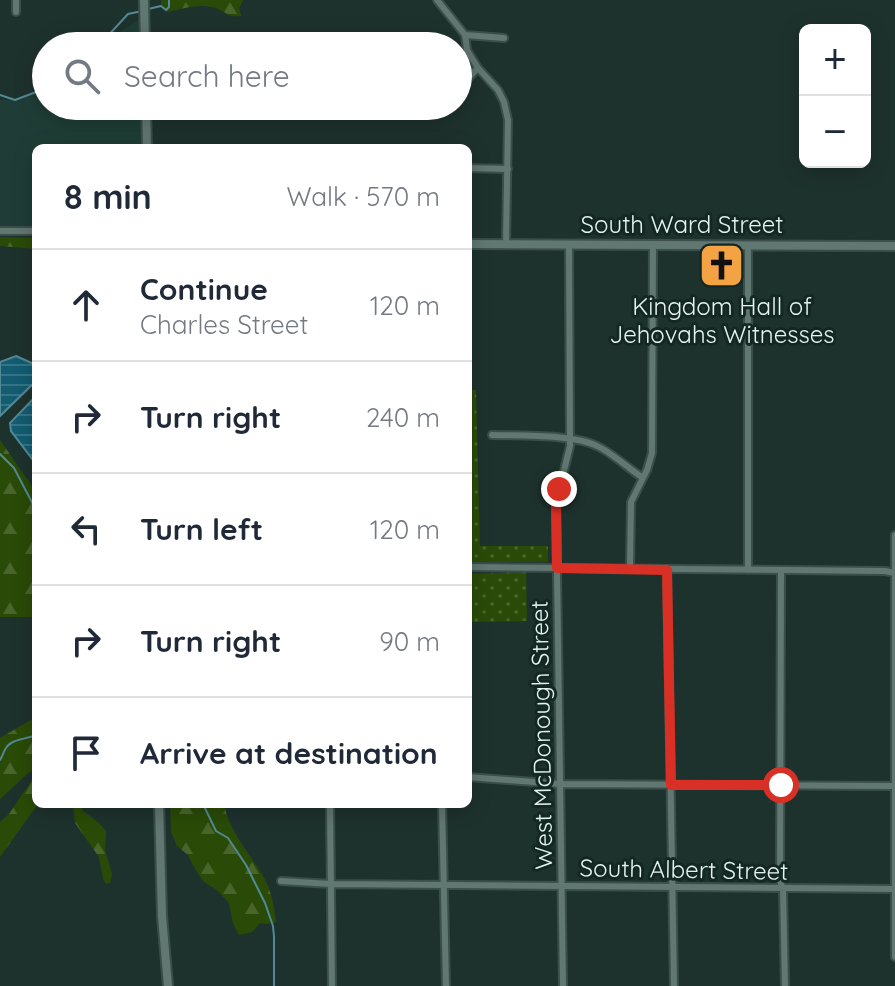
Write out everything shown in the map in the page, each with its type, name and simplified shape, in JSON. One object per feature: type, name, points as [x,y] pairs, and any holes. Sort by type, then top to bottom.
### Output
[{"type":"street","points":[[16,0],[16,12]]},
{"type":"street","points":[[144,0],[145,32]]},
{"type":"street","points":[[437,0],[463,32]]},
{"type":"street","points":[[472,36],[504,38]]},
{"type":"street","points":[[472,58],[498,90],[508,120],[506,244]]},
{"type":"street","points":[[472,74],[478,68]]},
{"type":"street","points":[[146,120],[147,144]]},
{"type":"street","points":[[472,168],[508,169]]},
{"type":"street","points":[[0,231],[32,231]]},
{"type":"street","name":"South Ward Street","points":[[472,244],[895,246]]},
{"type":"street","points":[[630,569],[631,502],[652,453],[653,244]]},
{"type":"street","name":"West McDonough Street","points":[[563,986],[556,503],[570,439],[569,245]]},
{"type":"street","points":[[748,245],[748,570]]},
{"type":"street","points":[[492,435],[570,439],[595,444],[643,478]]},
{"type":"street","points":[[895,535],[895,957]]},
{"type":"street","points":[[472,567],[895,573]]},
{"type":"street","points":[[667,570],[674,986]]},
{"type":"street","points":[[781,570],[780,881],[783,889],[785,986]]},
{"type":"street","points":[[472,777],[560,784],[894,786]]},
{"type":"street","points":[[159,808],[162,916],[168,986]]},
{"type":"street","points":[[330,808],[332,986]]},
{"type":"street","points":[[442,808],[446,986]]},
{"type":"street","name":"South Albert Street","points":[[281,881],[894,889]]},
{"type":"shaded area","points":[[144,16],[145,32],[121,32]]},
{"type":"shaded area","points":[[32,92],[32,120],[146,120],[147,144],[32,144],[32,231],[0,231],[0,100],[22,99]]},
{"type":"green space","points":[[161,0],[243,0],[239,8],[241,16],[237,16],[203,6],[167,12],[161,6]]},
{"type":"green space","points":[[0,237],[32,238],[32,249],[0,246]]},
{"type":"green space","points":[[472,390],[476,390],[480,546],[548,546],[548,562],[472,562]]},
{"type":"green space","points":[[0,440],[32,486],[32,617],[0,617]]},
{"type":"green space","points":[[526,572],[527,621],[472,622],[472,574]]},
{"type":"green space","points":[[32,719],[32,770],[0,799],[0,738]]},
{"type":"green space","points":[[32,780],[32,808],[35,808],[0,857],[0,822]]},
{"type":"green space","points":[[73,808],[82,808],[106,831],[105,850],[112,874],[110,883],[106,884],[103,879],[99,857],[75,823]]},
{"type":"green space","points":[[170,808],[225,808],[236,834],[267,883],[276,922],[260,923],[252,932],[239,935],[229,903],[204,882],[188,855],[177,846],[171,831]]},
{"type":"water","points":[[16,356],[32,363],[32,385],[0,416],[0,362]]},
{"type":"water","points":[[32,400],[32,459],[11,431],[10,423]]},
{"type":"waterway","points":[[148,9],[161,6],[166,10],[169,0]]},
{"type":"waterway","points":[[111,32],[128,14],[142,11]]},
{"type":"waterway","points":[[0,95],[15,100],[32,94]]},
{"type":"waterway","points":[[0,454],[14,468],[32,502]]},
{"type":"waterway","points":[[0,760],[12,743],[32,736]]},
{"type":"waterway","points":[[205,808],[216,831],[228,838],[246,865],[265,903],[273,926],[274,986]]},
{"type":"place","name":"Kingdom Hall of Jehovahs Witnesses","points":[[722,265]]},
{"type":"route","points":[[559,489],[556,503],[557,568],[667,570],[671,785],[781,785]]}]
